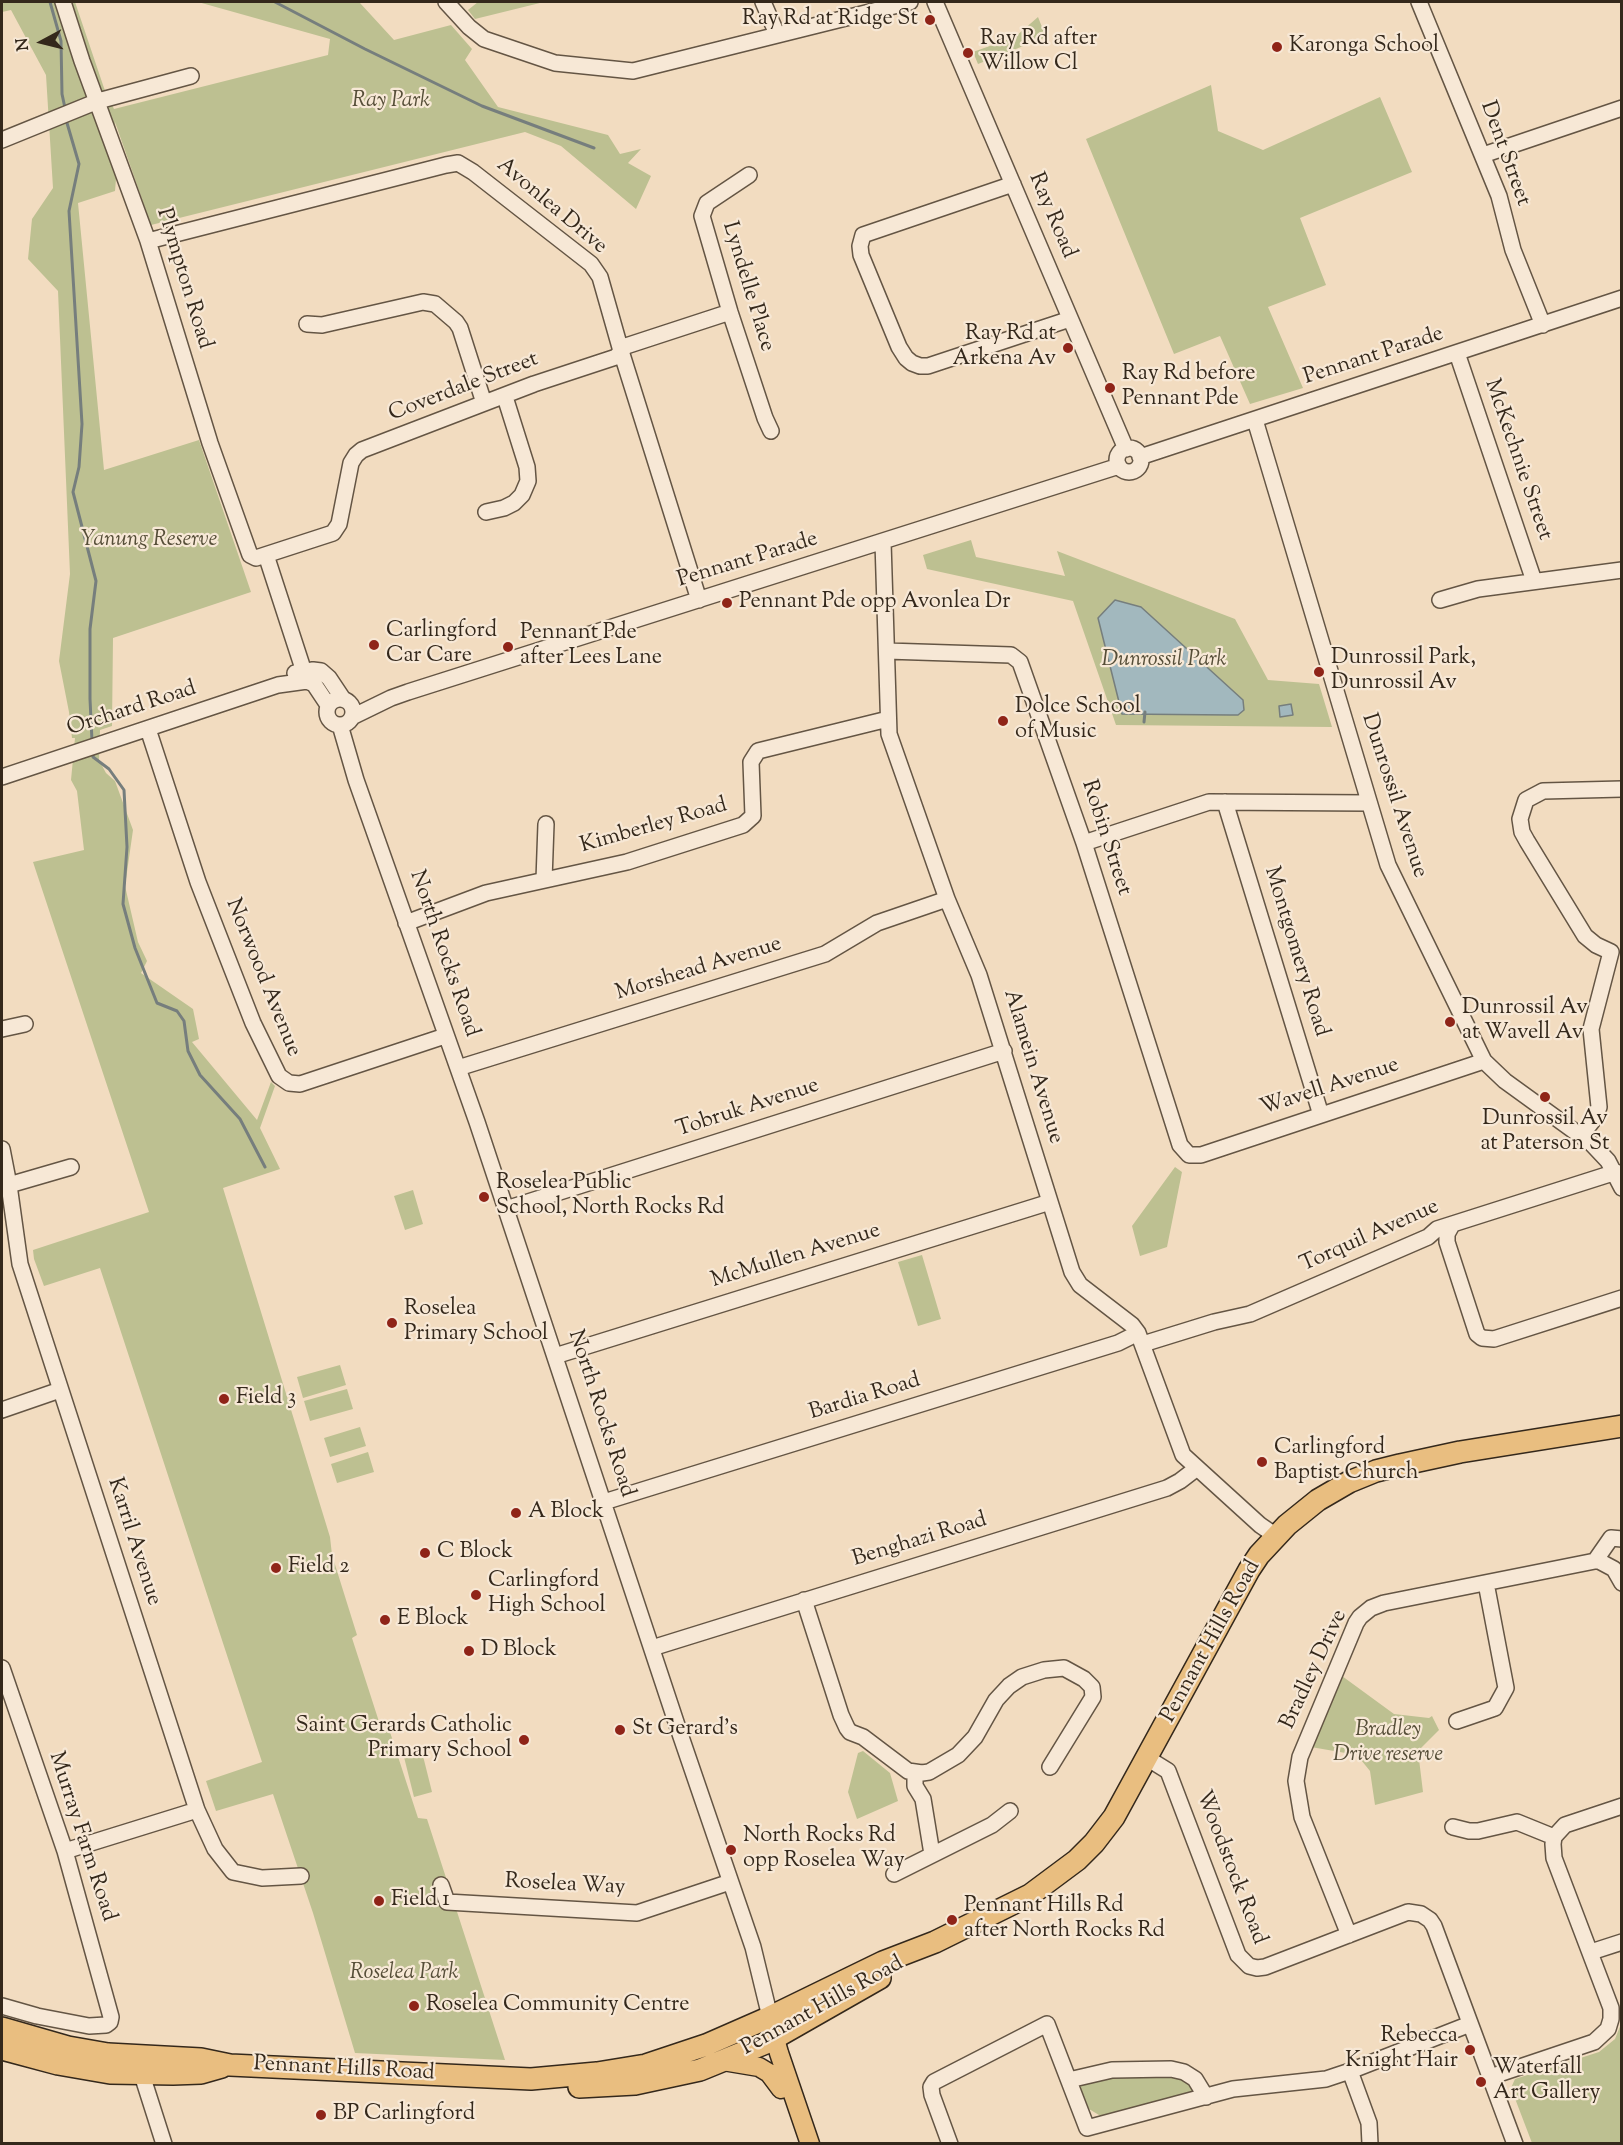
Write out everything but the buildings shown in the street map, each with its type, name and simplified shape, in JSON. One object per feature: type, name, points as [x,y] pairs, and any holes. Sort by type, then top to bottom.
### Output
[{"type":"highway","name":"Pennant Hills Road","points":[[531,2079],[597,2073],[646,2065],[706,2045],[883,1962],[935,1942],[1030,1894],[1077,1860],[1114,1817],[1240,1584],[1259,1555],[1276,1536],[1318,1500],[1349,1482],[1376,1472],[1450,1454],[1622,1426]]},
{"type":"highway","name":"Pennant Hills Road","points":[[2,2028],[68,2047],[108,2054],[201,2059],[230,2065],[531,2079],[583,2087],[636,2084],[700,2070],[770,2041],[891,1971],[935,1942]]},
{"type":"highway","name":"Pennant Hills Road","points":[[2,2049],[82,2069],[142,2075],[201,2073],[230,2065]]},
{"type":"highway","points":[[108,2054],[122,2063],[135,2065],[142,2075]]},
{"type":"main road","name":"North Rocks Road","points":[[765,2019],[781,2089],[800,2144]]},
{"type":"main road","name":"North Rocks Road","points":[[770,2041],[810,2144]]},
{"type":"main road","points":[[723,2061],[759,2067],[769,2073],[781,2089]]},
{"type":"street","name":"Plympton Road","points":[[63,2],[148,241],[210,443],[250,555],[256,558],[266,555]]},
{"type":"street","points":[[446,2],[469,27],[484,39],[555,63],[633,70],[910,2]]},
{"type":"street","points":[[763,2],[777,34]]},
{"type":"street","name":"Ray Road","points":[[935,2],[1126,449]]},
{"type":"street","name":"Dent Street","points":[[1419,2],[1499,196],[1514,250],[1543,325]]},
{"type":"street","points":[[2,140],[98,101],[191,76]]},
{"type":"street","points":[[1483,155],[1622,108]]},
{"type":"street","name":"Avonlea Drive","points":[[148,241],[458,162],[591,264],[600,278],[699,600]]},
{"type":"street","name":"Lyndelle Place","points":[[749,175],[710,200],[702,212],[702,220],[730,312],[771,431]]},
{"type":"street","points":[[1013,184],[863,235],[860,246],[861,255],[895,337],[906,358],[920,366],[928,366],[1070,319]]},
{"type":"street","name":"Pennant Parade","points":[[1140,457],[1622,298]]},
{"type":"street","points":[[307,324],[322,325],[423,302],[435,304],[460,328],[484,403]]},
{"type":"street","name":"Coverdale Street","points":[[266,555],[333,533],[339,524],[351,463],[359,452],[540,382],[616,357],[626,346],[730,312]]},
{"type":"street","name":"McKechnie Street","points":[[1457,353],[1534,581]]},
{"type":"street","points":[[486,512],[514,503],[522,495],[528,481],[527,468],[505,397]]},
{"type":"street","name":"Dunrossil Avenue","points":[[1255,420],[1388,865],[1484,1061],[1504,1081],[1601,1152],[1616,1172],[1622,1188]]},
{"type":"street","points":[[1126,449],[1133,449],[1140,457],[1140,465],[1128,472],[1119,466],[1118,455],[1126,449]]},
{"type":"street","name":"Pennant Parade","points":[[328,705],[334,699],[346,711],[391,698],[1119,466]]},
{"type":"street","name":"Alamein Avenue","points":[[883,542],[890,734],[948,899],[979,975],[1074,1277],[1080,1285],[1132,1325],[1140,1339],[1178,1447],[1183,1455],[1260,1525],[1276,1536]]},
{"type":"street","points":[[266,555],[305,676],[314,684],[328,705],[327,717],[332,723],[346,711]]},
{"type":"street","points":[[1440,600],[1478,589],[1622,570]]},
{"type":"street","name":"Robin Street","points":[[887,651],[1011,655],[1020,662],[1084,843],[1180,1145],[1189,1155]]},
{"type":"street","name":"North Rocks Road","points":[[305,676],[321,671],[329,678],[346,711],[356,780],[506,1209],[651,1648],[753,1947],[765,2019]]},
{"type":"street","name":"Orchard Road","points":[[2,777],[305,676]]},
{"type":"street","name":"Kimberley Road","points":[[406,923],[483,894],[627,862],[743,825],[753,816],[751,762],[758,751],[888,719]]},
{"type":"street","name":"Norwood Avenue","points":[[148,729],[195,874],[225,954],[253,1023],[279,1077],[289,1083],[300,1084],[445,1036]]},
{"type":"street","points":[[1581,1136],[1594,1119],[1599,1107],[1591,1029],[1616,951],[1596,945],[1585,936],[1522,832],[1520,819],[1526,800],[1543,791],[1622,789]]},
{"type":"street","points":[[1084,843],[1209,802],[1369,803]]},
{"type":"street","name":"Montgomery Road","points":[[1225,802],[1321,1115]]},
{"type":"street","points":[[544,880],[546,824]]},
{"type":"street","name":"Morshead Avenue","points":[[458,1068],[825,954],[877,923],[948,899]]},
{"type":"street","points":[[2,1029],[25,1024]]},
{"type":"street","name":"Tobruk Avenue","points":[[506,1209],[1004,1051]]},
{"type":"street","name":"Wavell Avenue","points":[[1189,1155],[1201,1155],[1484,1061]]},
{"type":"street","name":"Karril Avenue","points":[[2,1149],[20,1264],[197,1810],[215,1849],[233,1872],[262,1878],[301,1876]]},
{"type":"street","points":[[9,1185],[71,1167]]},
{"type":"street","name":"Torquil Avenue","points":[[1140,1339],[1250,1314],[1444,1227],[1616,1172]]},
{"type":"street","name":"McMullen Avenue","points":[[555,1356],[1050,1202]]},
{"type":"street","points":[[1444,1227],[1478,1334],[1482,1338],[1494,1339],[1622,1298]]},
{"type":"street","name":"Bardia Road","points":[[604,1502],[1106,1347],[1140,1339]]},
{"type":"street","points":[[2,1410],[60,1390]]},
{"type":"street","name":"Benghazi Road","points":[[651,1648],[1167,1488],[1197,1468]]},
{"type":"street","points":[[1620,1573],[1595,1561],[1611,1538],[1622,1539]]},
{"type":"street","name":"Bradley Drive","points":[[1349,1935],[1302,1817],[1296,1781],[1300,1757],[1356,1623],[1371,1608],[1384,1603],[1595,1561]]},
{"type":"street","points":[[1456,1721],[1496,1708],[1506,1688],[1486,1583]]},
{"type":"street","points":[[804,1600],[847,1728],[850,1732],[863,1737],[901,1767],[915,1773],[936,1769],[958,1755],[975,1737],[996,1700],[1016,1681],[1036,1672],[1064,1668],[1090,1684],[1094,1694],[1050,1767]]},
{"type":"street","name":"Murray Farm Road","points":[[2,1668],[64,1851],[111,2012],[110,2022],[100,2026],[73,2024],[2,2006]]},
{"type":"street","name":"Woodstock Road","points":[[1147,1758],[1168,1772],[1238,1955],[1249,1966],[1261,1968],[1408,1912],[1425,1915],[1434,1926],[1515,2144]]},
{"type":"street","points":[[915,1773],[915,1786],[923,1799],[932,1854]]},
{"type":"street","points":[[1490,2077],[1594,2042],[1605,2034],[1611,2019],[1611,2008],[1554,1858],[1554,1837],[1559,1829],[1571,1821],[1622,1806]]},
{"type":"street","points":[[64,1851],[197,1810]]},
{"type":"street","points":[[894,1874],[992,1825],[1010,1811]]},
{"type":"street","points":[[1453,1827],[1478,1831],[1517,1822],[1554,1837]]},
{"type":"street","name":"Roselea Way","points":[[441,1885],[447,1902],[638,1913],[730,1882]]},
{"type":"street","points":[[1591,1952],[1622,1942]]},
{"type":"street","points":[[950,2144],[931,2090],[932,2084],[938,2078],[1047,2024],[1086,2128],[1238,2088],[1319,2080],[1350,2071],[1470,2024]]},
{"type":"street","points":[[1069,2080],[1112,2070],[1171,2069],[1184,2072],[1195,2079],[1206,2097]]},
{"type":"street","points":[[1350,2071],[1369,2123],[1370,2144]]},
{"type":"street","points":[[142,2075],[164,2144]]},
{"type":"green space","points":[[2,2],[75,2],[104,88],[114,109],[328,55],[330,39],[198,2],[360,3],[394,40],[451,25],[472,49],[465,60],[498,107],[608,135],[620,154],[641,149],[628,163],[651,176],[636,209],[561,146],[525,132],[151,225],[115,122],[118,155],[115,191],[78,203],[104,470],[199,440],[251,592],[113,638],[112,726],[100,730],[99,760],[106,773],[115,781],[133,830],[125,886],[138,942],[147,961],[141,973],[193,1009],[199,1039],[192,1042],[257,1120],[271,1082],[275,1086],[260,1128],[280,1169],[223,1188],[330,1537],[332,1555],[357,1635],[352,1638],[382,1731],[389,1729],[418,1818],[427,1819],[505,2060],[355,2053],[313,1913],[273,1794],[216,1811],[206,1781],[262,1762],[100,1268],[44,1286],[34,1259],[33,1250],[149,1212],[33,862],[84,850],[77,791],[71,780],[75,738],[72,738],[59,661],[70,574],[58,291],[28,259],[32,219],[53,188],[46,75],[11,10],[2,12]]},
{"type":"green space","points":[[478,2],[544,2],[475,19],[468,10]]},
{"type":"green space","points":[[1038,17],[1046,37],[978,64],[973,52],[1015,37]]},
{"type":"green space","points":[[1211,85],[1218,131],[1263,150],[1380,97],[1412,172],[1300,218],[1326,285],[1268,307],[1303,388],[1250,404],[1220,336],[1174,354],[1086,139]]},
{"type":"green space","name":"Dunrossil Park","points":[[971,540],[976,557],[1065,576],[1057,551],[1235,619],[1268,680],[1319,684],[1332,727],[1116,725],[1073,601],[927,569],[923,555]]},
{"type":"green space","points":[[1175,1167],[1182,1172],[1167,1247],[1140,1256],[1132,1226]]},
{"type":"green space","points":[[413,1190],[423,1224],[405,1230],[394,1196]]},
{"type":"green space","points":[[922,1255],[941,1319],[918,1326],[898,1262]]},
{"type":"green space","points":[[340,1365],[346,1385],[303,1398],[297,1377]]},
{"type":"green space","points":[[347,1389],[353,1409],[310,1421],[304,1401]]},
{"type":"green space","points":[[360,1427],[366,1446],[330,1457],[324,1438]]},
{"type":"green space","points":[[368,1452],[374,1472],[337,1483],[331,1464]]},
{"type":"green space","name":"Bradley Drive reserve","points":[[1342,1676],[1394,1714],[1429,1718],[1432,1716],[1439,1730],[1418,1751],[1423,1792],[1375,1805],[1370,1771],[1357,1755],[1311,1747]]},
{"type":"green space","points":[[421,1748],[432,1792],[414,1797],[403,1753]]},
{"type":"green space","points":[[863,1751],[890,1773],[898,1801],[857,1819],[848,1792],[858,1753]]},
{"type":"green space","points":[[1621,2024],[1621,2143],[1532,2143],[1511,2088],[1515,2079],[1599,2052],[1615,2039]]},
{"type":"green space","points":[[1135,2073],[1185,2077],[1195,2093],[1104,2118],[1089,2109],[1079,2085]]},
{"type":"water","points":[[1115,600],[1141,607],[1243,700],[1244,710],[1238,715],[1122,714],[1098,618]]},
{"type":"water","points":[[1291,704],[1293,715],[1280,717],[1279,706]]},
{"type":"waterway","points":[[50,2],[61,41],[62,94],[65,108]]},
{"type":"waterway","points":[[275,2],[482,106],[594,148]]},
{"type":"waterway","points":[[67,123],[79,164],[69,211],[82,424],[79,467],[73,492],[96,581],[90,629],[92,741]]},
{"type":"waterway","points":[[1144,722],[1145,712]]},
{"type":"waterway","points":[[93,750],[93,757],[109,769],[124,790],[127,847],[123,904],[135,948],[157,1003],[177,1011],[184,1021],[188,1051],[200,1075],[240,1119],[265,1167]]},
{"type":"place","name":"Ray Rd at Ridge St","points":[[930,20]]},
{"type":"place","name":"Karonga School","points":[[1277,47]]},
{"type":"place","name":"Ray Rd after Willow Cl","points":[[968,53]]},
{"type":"place","name":"Ray Rd at Arkena Av","points":[[1068,348]]},
{"type":"place","name":"Ray Rd before Pennant Pde","points":[[1110,388]]},
{"type":"place","name":"Pennant Pde opp Avonlea Dr","points":[[727,603]]},
{"type":"place","name":"Carlingford Car Care","points":[[374,645]]},
{"type":"place","name":"Pennant Pde after Lees Lane","points":[[508,647]]},
{"type":"place","name":"Dunrossil Park, Dunrossil Av","points":[[1319,672]]},
{"type":"place","name":"Dolce School of Music","points":[[1003,721]]},
{"type":"place","name":"Dunrossil Av at Wavell Av","points":[[1450,1022]]},
{"type":"place","name":"Dunrossil Av at Paterson St","points":[[1545,1097]]},
{"type":"place","name":"Roselea Public School, North Rocks Rd","points":[[484,1197]]},
{"type":"place","name":"Roselea Primary School","points":[[392,1323]]},
{"type":"place","name":"Field 3","points":[[224,1399]]},
{"type":"place","name":"Carlingford Baptist Church","points":[[1262,1462]]},
{"type":"place","name":"A Block","points":[[516,1513]]},
{"type":"place","name":"C Block","points":[[425,1553]]},
{"type":"place","name":"Field 2","points":[[276,1568]]},
{"type":"place","name":"Carlingford High School","points":[[476,1595]]},
{"type":"place","name":"E Block","points":[[385,1620]]},
{"type":"place","name":"D Block","points":[[469,1651]]},
{"type":"place","name":"St Gerard's","points":[[620,1730]]},
{"type":"place","name":"Saint Gerards Catholic Primary School","points":[[524,1740]]},
{"type":"place","name":"North Rocks Rd opp Roselea Way","points":[[731,1850]]},
{"type":"place","name":"Field 1","points":[[379,1901]]},
{"type":"place","name":"Pennant Hills Rd after North Rocks Rd","points":[[952,1920]]},
{"type":"place","name":"Roselea Community Centre","points":[[414,2006]]},
{"type":"place","name":"Rebecca Knight Hair","points":[[1470,2050]]},
{"type":"place","name":"Waterfall Art Gallery","points":[[1481,2082]]},
{"type":"place","name":"BP Carlingford","points":[[321,2115]]},
{"type":"park label","name":"Ray Park","points":[[391,102]]},
{"type":"park label","name":"Yanung Reserve","points":[[149,541]]},
{"type":"park label","name":"Roselea Park","points":[[404,1974]]}]
